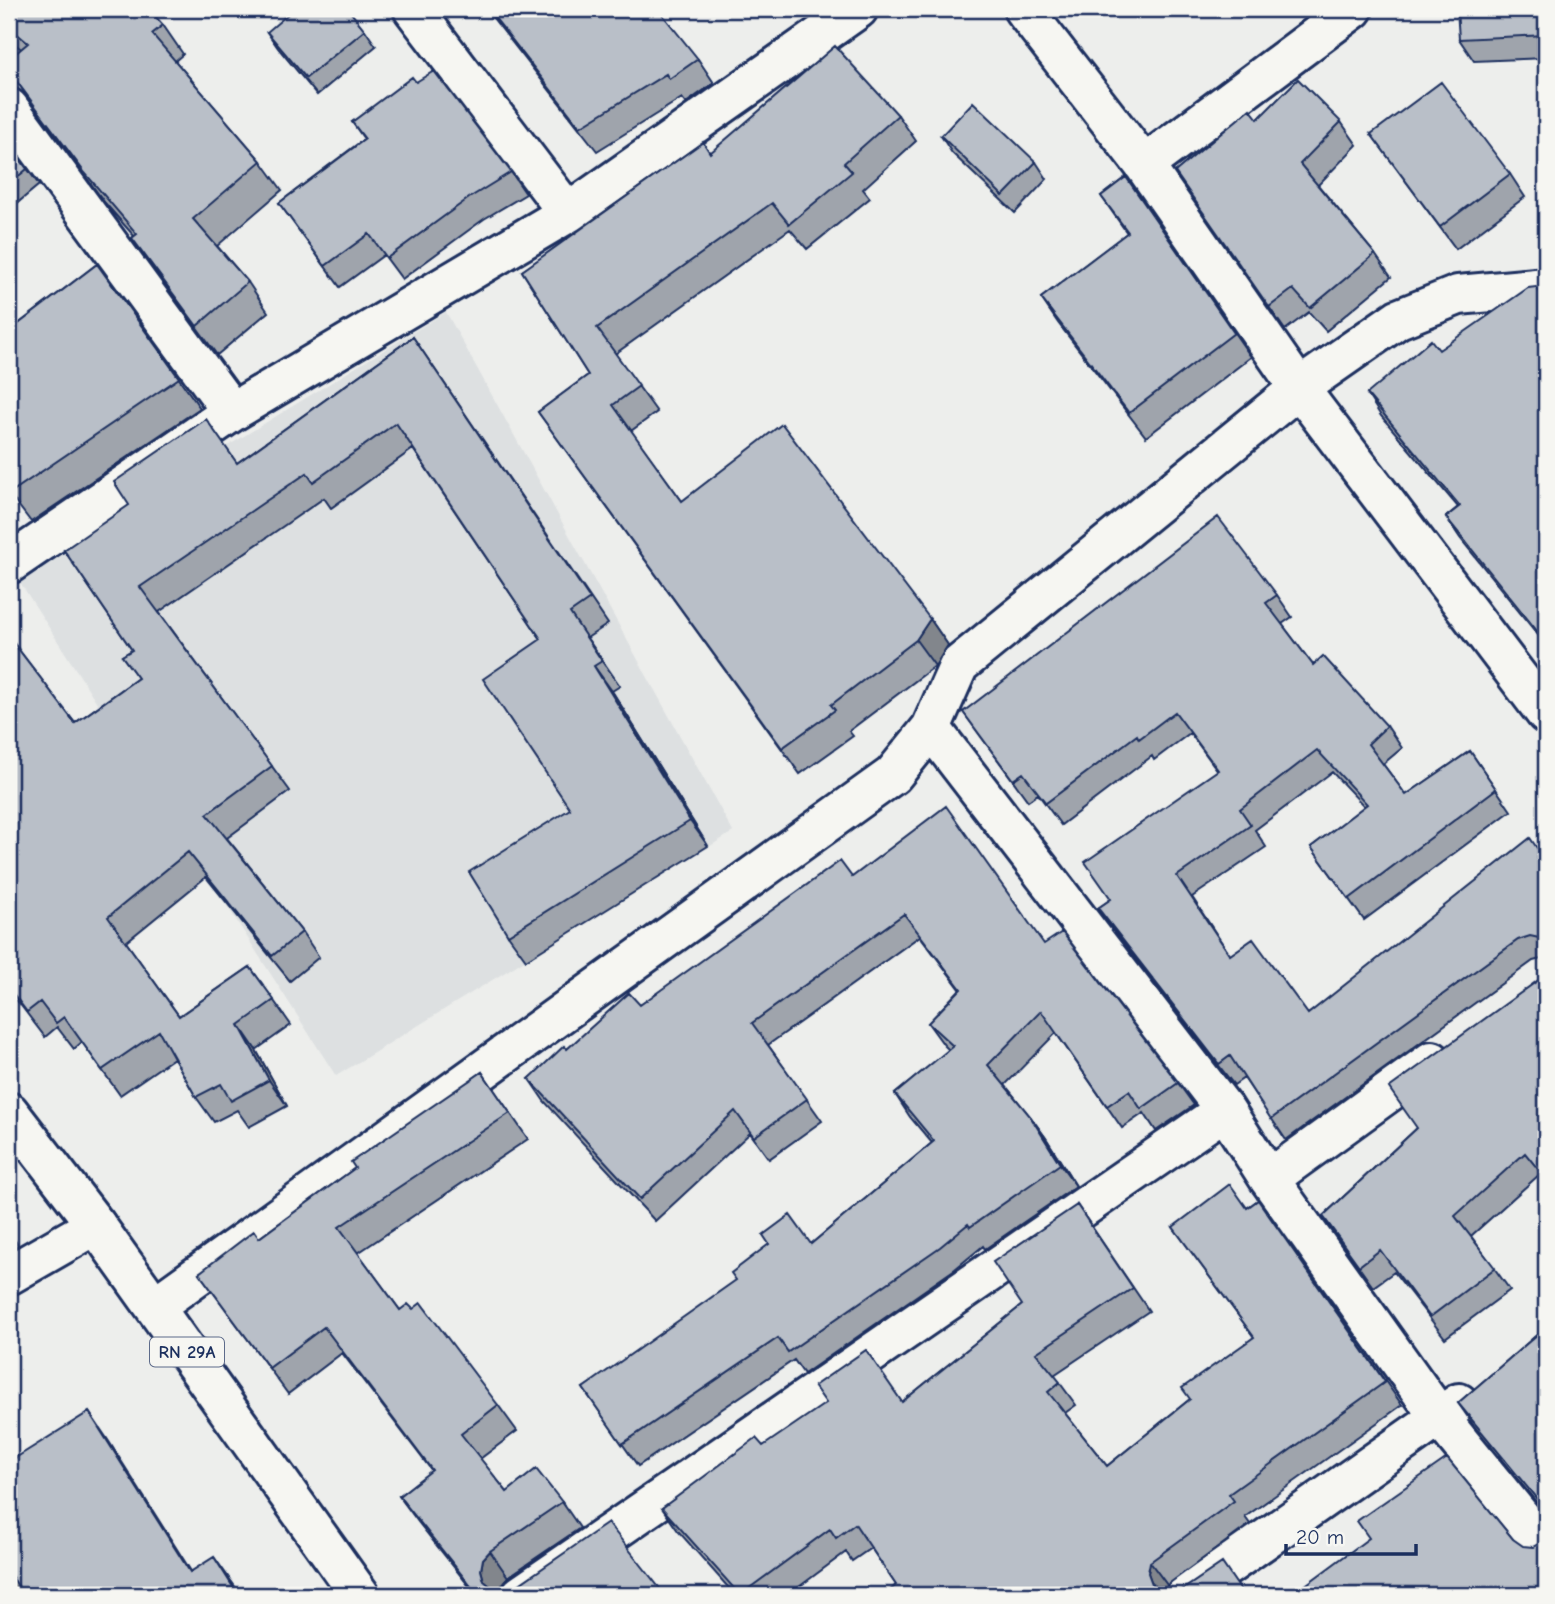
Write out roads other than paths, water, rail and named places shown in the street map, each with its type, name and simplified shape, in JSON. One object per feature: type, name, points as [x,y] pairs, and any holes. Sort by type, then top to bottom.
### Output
[{"type":"street","points":[[413,9],[568,213]]},
{"type":"street","points":[[9,564],[232,412],[568,213],[858,9]]},
{"type":"street","points":[[1023,9],[1144,165],[1299,388],[1546,714]]},
{"type":"street","points":[[1144,165],[1353,9]]},
{"type":"street","points":[[9,108],[232,412]]},
{"type":"street","points":[[155,1306],[893,775],[931,728],[959,665],[1299,388],[1398,319],[1410,314],[1458,295],[1546,287]]},
{"type":"street","points":[[931,728],[1225,1110],[1269,1179],[1440,1418],[1546,1548]]},
{"type":"street","points":[[1269,1179],[1457,1043]]},
{"type":"street","points":[[521,1595],[1225,1110]]},
{"type":"street","name":"RN 29A","points":[[9,1112],[155,1306],[360,1595]]},
{"type":"street","points":[[9,1275],[96,1226]]},
{"type":"street","points":[[1186,1595],[1440,1418],[1482,1385]]}]
